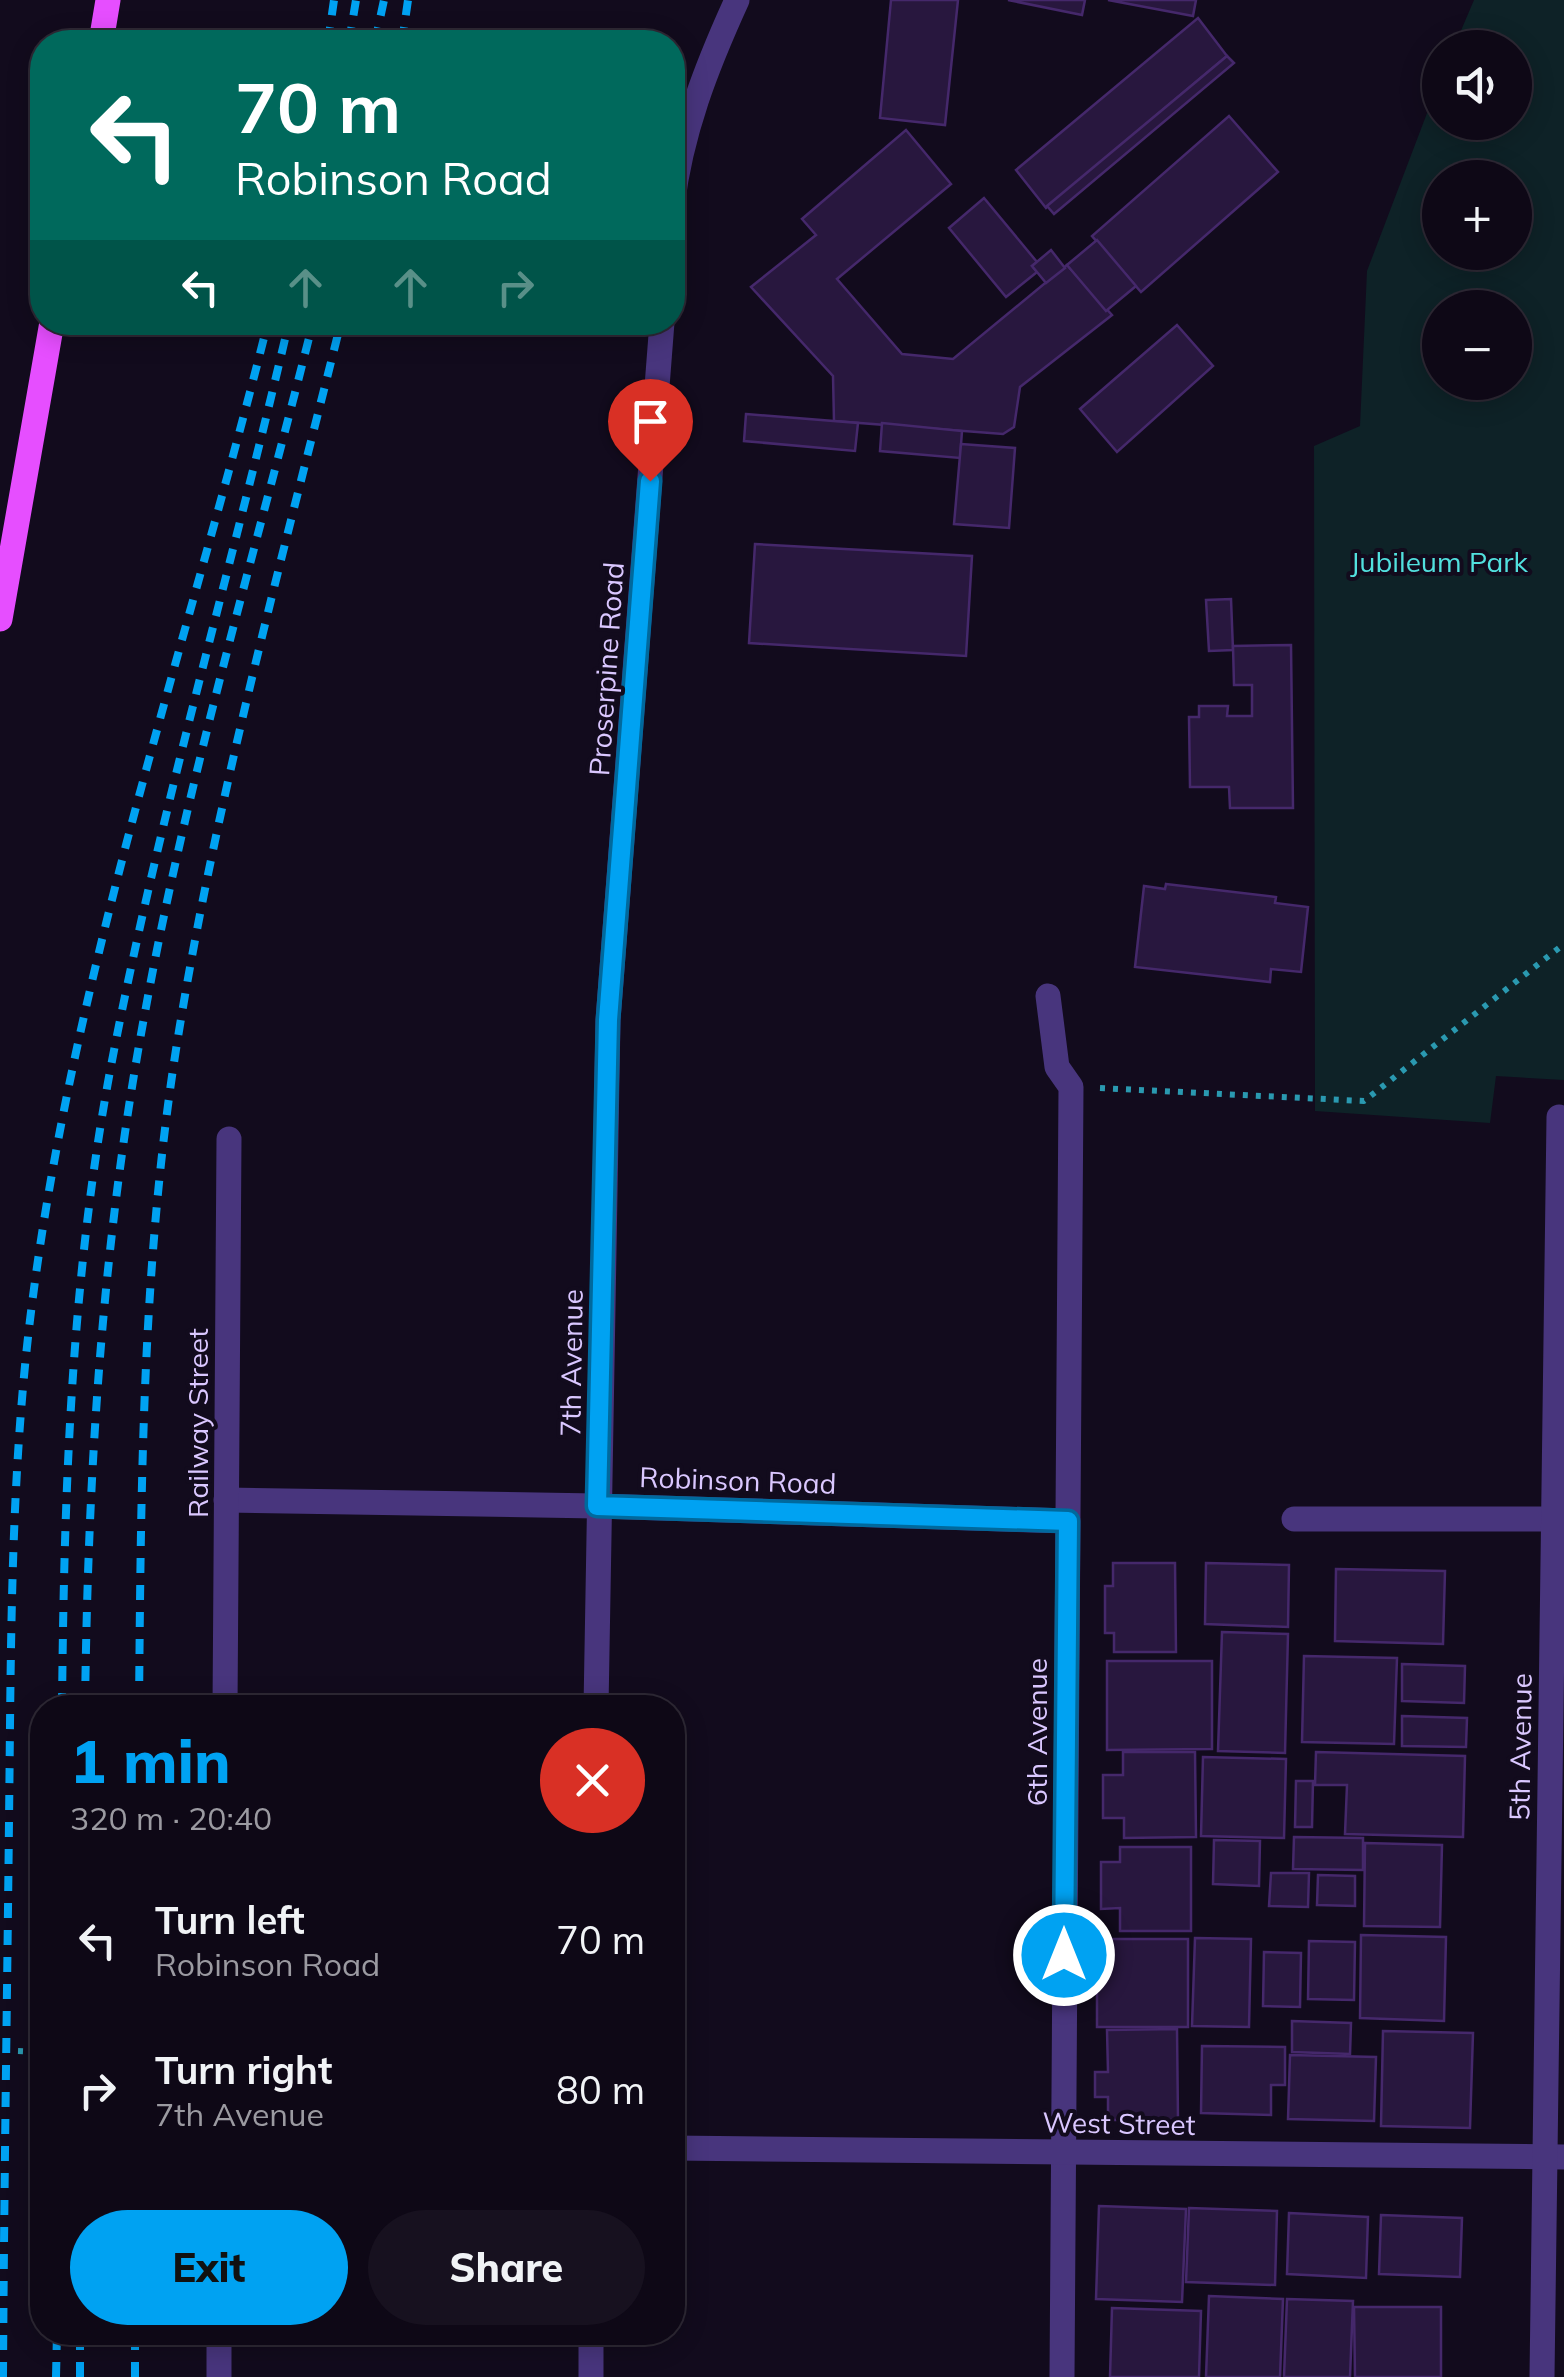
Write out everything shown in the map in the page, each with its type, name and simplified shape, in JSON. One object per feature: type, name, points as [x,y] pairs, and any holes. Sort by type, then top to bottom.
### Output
[{"type":"main road","points":[[103,30],[108,0]]},
{"type":"main road","points":[[0,620],[50,335]]},
{"type":"street","points":[[685,132],[737,0]]},
{"type":"street","name":"Proserpine Road","points":[[608,1020],[661,335]]},
{"type":"street","name":"6th Avenue","points":[[1048,996],[1057,1067],[1070,1087],[1062,2377]]},
{"type":"street","name":"7th Avenue","points":[[596,1695],[608,1020]]},
{"type":"street","name":"5th Avenue","points":[[1542,2377],[1554,2157],[1559,1118]]},
{"type":"street","name":"Railway Street","points":[[224,1695],[229,1139]]},
{"type":"street","name":"Robinson Road","points":[[226,1500],[597,1506],[1068,1521]]},
{"type":"street","points":[[1294,1519],[1559,1519]]},
{"type":"street","name":"West Street","points":[[685,2148],[1554,2157]]},
{"type":"street","points":[[219,2345],[219,2377]]},
{"type":"street","points":[[591,2345],[591,2377]]},
{"type":"path","points":[[1070,1087],[1364,1101],[1564,944]]},
{"type":"path","points":[[18,2051],[30,2052]]},
{"type":"green space","name":"Jubileum Park","points":[[1474,0],[1564,0],[1564,1080],[1496,1076],[1490,1123],[1315,1111],[1314,446],[1360,426],[1367,271],[1422,126],[1422,140],[1532,140],[1532,30],[1461,30]]},
{"type":"building","points":[[891,0],[958,0],[945,125],[880,118]]},
{"type":"building","points":[[1008,0],[1085,0],[1082,15]]},
{"type":"building","points":[[1108,0],[1196,0],[1193,16]]},
{"type":"building","points":[[1198,18],[1227,56],[1046,208],[1016,170]]},
{"type":"building","points":[[1227,56],[1234,63],[1054,214],[1047,206]]},
{"type":"building","points":[[1229,116],[1278,172],[1141,292],[1092,236]]},
{"type":"building","points":[[906,130],[951,184],[837,279],[902,354],[953,359],[1067,265],[1112,315],[1020,387],[1014,427],[1003,434],[834,421],[833,376],[751,287],[816,235],[802,219]]},
{"type":"building","points":[[984,198],[1037,262],[1032,266],[1037,272],[1006,297],[949,228]]},
{"type":"building","points":[[1097,240],[1136,286],[1106,311],[1067,265]]},
{"type":"building","points":[[1051,250],[1065,268],[1046,283],[1032,266]]},
{"type":"building","points":[[1177,325],[1213,366],[1117,452],[1080,409]]},
{"type":"building","points":[[746,414],[858,423],[855,451],[744,441]]},
{"type":"building","points":[[882,423],[962,431],[960,458],[880,451]]},
{"type":"building","points":[[961,444],[1015,448],[1009,528],[954,524]]},
{"type":"building","points":[[755,544],[972,556],[966,656],[749,643]]},
{"type":"building","points":[[1231,599],[1233,650],[1209,651],[1206,600]]},
{"type":"building","points":[[1291,645],[1293,808],[1230,808],[1229,787],[1190,787],[1189,717],[1199,717],[1199,706],[1228,706],[1227,716],[1252,716],[1252,685],[1234,685],[1233,646]]},
{"type":"building","points":[[1166,884],[1276,897],[1275,903],[1308,907],[1301,972],[1271,969],[1270,982],[1135,967],[1144,886],[1165,889]]},
{"type":"building","points":[[1113,1563],[1175,1563],[1176,1652],[1114,1652],[1114,1633],[1105,1633],[1105,1586],[1113,1586]]},
{"type":"building","points":[[1206,1563],[1289,1565],[1288,1627],[1205,1624]]},
{"type":"building","points":[[1336,1569],[1445,1571],[1443,1644],[1335,1641]]},
{"type":"building","points":[[1222,1632],[1288,1634],[1285,1753],[1218,1751]]},
{"type":"building","points":[[1304,1656],[1397,1658],[1394,1744],[1302,1742]]},
{"type":"building","points":[[1107,1661],[1212,1661],[1212,1749],[1107,1750]]},
{"type":"building","points":[[1402,1664],[1465,1666],[1464,1703],[1402,1701]]},
{"type":"building","points":[[1402,1716],[1467,1718],[1466,1747],[1402,1746]]},
{"type":"building","points":[[1123,1752],[1195,1752],[1196,1837],[1124,1838],[1124,1818],[1103,1818],[1103,1775],[1123,1775]]},
{"type":"building","points":[[1316,1752],[1465,1756],[1463,1837],[1345,1834],[1347,1785],[1315,1785]]},
{"type":"building","points":[[1203,1757],[1286,1759],[1284,1838],[1201,1836]]},
{"type":"building","points":[[1296,1781],[1313,1781],[1312,1827],[1295,1827]]},
{"type":"building","points":[[1294,1837],[1363,1838],[1363,1870],[1293,1869]]},
{"type":"building","points":[[1214,1840],[1260,1841],[1259,1886],[1213,1884]]},
{"type":"building","points":[[1365,1843],[1442,1845],[1440,1927],[1364,1926]]},
{"type":"building","points":[[1120,1847],[1191,1847],[1191,1931],[1120,1931],[1120,1908],[1101,1909],[1101,1862],[1120,1862]]},
{"type":"building","points":[[1271,1873],[1309,1873],[1308,1907],[1269,1906]]},
{"type":"building","points":[[1318,1875],[1355,1876],[1355,1906],[1317,1905]]},
{"type":"building","points":[[1361,1935],[1446,1937],[1444,2021],[1360,2018]]},
{"type":"building","points":[[1195,1938],[1251,1939],[1249,2027],[1192,2026]]},
{"type":"building","points":[[1097,1939],[1188,1939],[1188,2027],[1097,2027]]},
{"type":"building","points":[[1309,1941],[1355,1942],[1354,2000],[1308,1999]]},
{"type":"building","points":[[1264,1952],[1301,1953],[1300,2007],[1263,2006]]},
{"type":"building","points":[[1292,2021],[1351,2023],[1350,2054],[1292,2052]]},
{"type":"building","points":[[1177,2029],[1178,2120],[1108,2120],[1108,2097],[1095,2097],[1095,2072],[1108,2072],[1107,2030]]},
{"type":"building","points":[[1383,2031],[1473,2033],[1470,2128],[1381,2126]]},
{"type":"building","points":[[1202,2046],[1285,2047],[1285,2085],[1271,2085],[1271,2115],[1201,2113]]},
{"type":"building","points":[[1290,2055],[1376,2057],[1374,2121],[1288,2119]]},
{"type":"building","points":[[1099,2206],[1186,2209],[1182,2302],[1096,2299]]},
{"type":"building","points":[[1189,2208],[1277,2211],[1275,2285],[1186,2282]]},
{"type":"building","points":[[1289,2213],[1368,2217],[1366,2278],[1287,2274]]},
{"type":"building","points":[[1381,2215],[1462,2218],[1460,2277],[1379,2274]]},
{"type":"building","points":[[1209,2296],[1283,2299],[1280,2377],[1206,2377]]},
{"type":"building","points":[[1287,2299],[1353,2301],[1350,2377],[1284,2377]]},
{"type":"building","points":[[1354,2307],[1441,2307],[1441,2377],[1355,2377]]},
{"type":"building","points":[[1112,2308],[1201,2311],[1199,2377],[1110,2377]]},
{"type":"railway","points":[[330,30],[334,0]]},
{"type":"railway","points":[[351,30],[356,0]]},
{"type":"railway","points":[[378,30],[384,0]]},
{"type":"railway","points":[[404,30],[408,0]]},
{"type":"railway","points":[[3,2377],[13,1571],[30,1320],[49,1193],[101,942],[265,335]]},
{"type":"railway","points":[[62,1695],[72,1386],[97,1145],[151,879],[286,335]]},
{"type":"railway","points":[[85,1695],[100,1356],[131,1094],[182,835],[310,335]]},
{"type":"railway","points":[[139,1695],[150,1287],[178,1037],[231,767],[338,335]]},
{"type":"railway","points":[[56,2377],[57,2345]]},
{"type":"railway","points":[[80,2345],[80,2377]]},
{"type":"railway","points":[[135,2345],[135,2377]]},
{"type":"route","points":[[650,481],[608,1020],[597,1506],[1068,1521],[1064,1955]]}]
